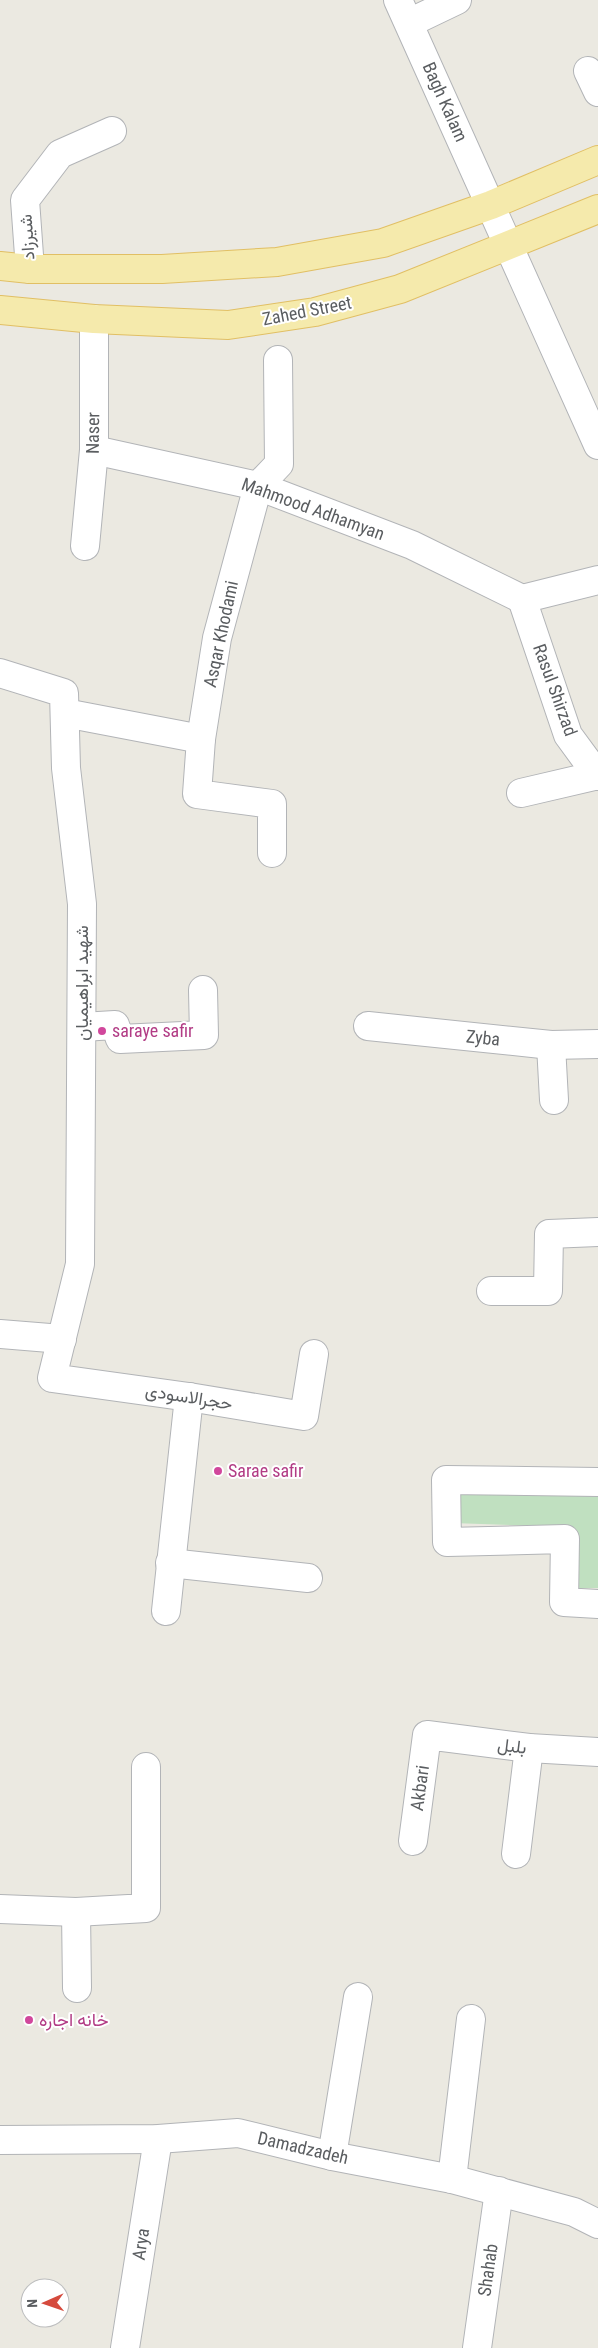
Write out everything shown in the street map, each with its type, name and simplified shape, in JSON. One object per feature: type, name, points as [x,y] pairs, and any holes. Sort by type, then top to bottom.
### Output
[{"type":"main road","points":[[0,266],[30,270],[162,269],[277,262],[383,243],[491,205],[598,160]]},
{"type":"main road","name":"Zahed Street","points":[[0,310],[94,319],[228,325],[315,312],[400,289],[598,209]]},
{"type":"main road","points":[[0,254],[30,270]]},
{"type":"street","points":[[403,11],[457,0]]},
{"type":"street","name":"Bagh Kalam","points":[[403,11],[510,246]]},
{"type":"street","name":"شیرزاد","points":[[30,270],[25,200],[60,154],[112,132]]},
{"type":"street","points":[[510,246],[598,445]]},
{"type":"street","name":"Naser","points":[[85,546],[94,450],[94,319]]},
{"type":"street","name":"Asqar Khodami","points":[[272,853],[272,804],[197,794],[201,739],[217,638],[258,486],[279,464],[278,360]]},
{"type":"street","name":"Mahmood Adhamyan","points":[[94,450],[258,486],[412,545],[522,599]]},
{"type":"street","points":[[522,599],[598,580]]},
{"type":"street","name":"Rasul Shirzad","points":[[522,599],[568,735],[598,776]]},
{"type":"street","name":"شهید ابراهیمیان","points":[[0,673],[64,693],[66,768],[82,904],[82,1027],[80,1264],[62,1339]]},
{"type":"street","points":[[65,713],[201,739]]},
{"type":"street","points":[[521,793],[598,776]]},
{"type":"street","points":[[82,1027],[115,1025],[120,1039],[204,1034],[203,990]]},
{"type":"street","name":"Zyba","points":[[368,1026],[551,1045],[598,1044]]},
{"type":"street","points":[[551,1045],[554,1100]]},
{"type":"street","points":[[491,1291],[548,1291],[549,1234],[598,1232]]},
{"type":"street","points":[[0,1334],[62,1339]]},
{"type":"street","name":"حجرالاسودی","points":[[62,1339],[52,1378],[189,1397],[304,1416],[314,1354]]},
{"type":"street","points":[[166,1611],[189,1397]]},
{"type":"street","points":[[598,1482],[446,1480],[447,1542],[565,1539],[564,1602],[598,1604]]},
{"type":"street","points":[[170,1563],[308,1578]]},
{"type":"street","name":"بلبل","points":[[427,1735],[529,1748],[598,1752]]},
{"type":"street","name":"Akbari","points":[[413,1842],[427,1735]]},
{"type":"street","points":[[516,1854],[529,1748]]},
{"type":"street","points":[[0,1910],[76,1912],[146,1908],[146,1767]]},
{"type":"street","points":[[76,1912],[77,1988]]},
{"type":"street","points":[[332,2156],[358,1997]]},
{"type":"street","points":[[452,2179],[470,2019]]},
{"type":"street","name":"Damadzadeh","points":[[0,2140],[158,2139],[238,2133],[332,2156],[452,2179],[574,2212],[598,2224]]},
{"type":"street","name":"Arya","points":[[125,2348],[158,2139]]},
{"type":"street","name":"Shahab","points":[[478,2348],[499,2191]]},
{"type":"green space","points":[[598,1488],[598,1588],[574,1588],[571,1527],[452,1523],[452,1492]]},
{"type":"place","name":"saraye safir","points":[[102,1031]]},
{"type":"place","name":"Sarae safir","points":[[218,1471]]},
{"type":"place","name":"خانه اجاره","points":[[29,2020]]}]
